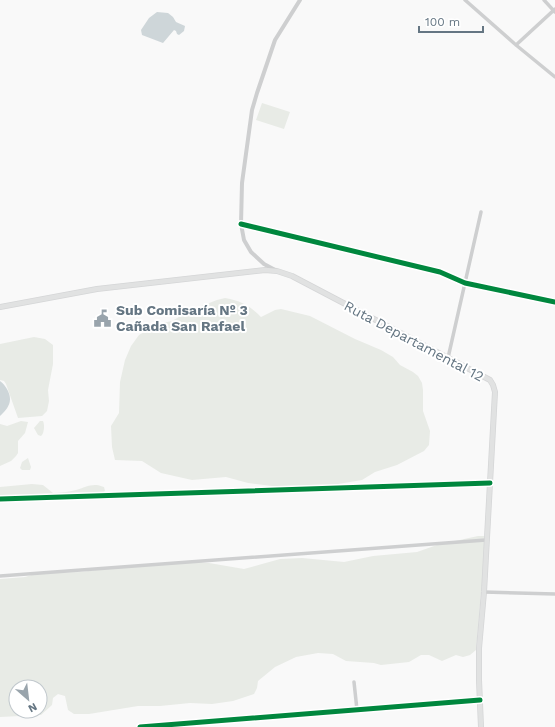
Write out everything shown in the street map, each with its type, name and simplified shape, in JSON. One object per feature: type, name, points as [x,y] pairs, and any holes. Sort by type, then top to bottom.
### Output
[{"type":"main road","name":"Ruta Departamental 12","points":[[0,307],[97,289],[265,270],[277,271],[292,276],[490,380],[495,392],[484,592],[479,648],[481,727]]},
{"type":"street","points":[[277,271],[264,264],[248,247],[242,234],[242,183],[252,110],[256,97],[275,40],[300,0]]},
{"type":"street","points":[[465,0],[555,77]]},
{"type":"street","points":[[516,45],[554,10],[544,0]]},
{"type":"street","points":[[448,358],[481,212]]},
{"type":"street","points":[[241,224],[440,272],[465,283],[555,302]]},
{"type":"street","points":[[0,499],[490,483]]},
{"type":"street","points":[[0,576],[486,540]]},
{"type":"street","points":[[484,592],[555,594]]},
{"type":"street","points":[[354,682],[357,710]]},
{"type":"street","points":[[140,727],[480,700]]},
{"type":"shaded area","points":[[157,12],[168,13],[176,22],[185,26],[184,31],[179,35],[174,30],[163,43],[142,35],[141,30],[149,18]]},
{"type":"shaded area","points":[[262,103],[290,112],[284,129],[256,120]]},
{"type":"shaded area","points":[[225,298],[245,304],[261,317],[275,310],[281,309],[310,316],[393,357],[400,365],[418,376],[422,383],[423,411],[430,431],[429,445],[424,451],[397,465],[375,472],[362,480],[326,486],[272,486],[248,483],[226,477],[192,480],[161,473],[142,461],[115,460],[112,447],[111,426],[119,413],[120,382],[125,360],[131,346],[139,335],[158,324],[172,321],[191,310]]},
{"type":"shaded area","points":[[34,337],[45,339],[53,345],[53,364],[48,390],[49,401],[47,411],[42,416],[18,418],[6,384],[4,381],[0,380],[0,344]]},
{"type":"shaded area","points":[[0,381],[6,388],[10,402],[0,416]]},
{"type":"shaded area","points":[[21,421],[28,422],[25,433],[18,441],[18,453],[11,461],[0,466],[0,424],[7,426]]},
{"type":"shaded area","points":[[40,421],[43,421],[44,425],[41,436],[38,435],[34,428]]},
{"type":"shaded area","points":[[28,458],[31,467],[30,470],[22,470],[20,468],[22,462]]},
{"type":"shaded area","points":[[32,484],[43,485],[53,493],[62,493],[93,485],[104,487],[105,491],[95,496],[68,495],[0,500],[0,487]]},
{"type":"shaded area","points":[[478,536],[485,536],[484,572],[476,650],[470,655],[463,657],[456,655],[442,661],[429,655],[421,655],[409,662],[381,665],[346,661],[333,654],[318,653],[296,657],[275,667],[258,681],[254,694],[233,701],[212,704],[190,703],[160,706],[138,706],[89,714],[74,714],[68,710],[65,696],[58,694],[53,698],[52,705],[48,709],[48,679],[8,679],[8,717],[0,717],[0,579],[25,577],[38,573],[81,572],[117,567],[194,562],[244,569],[280,559],[302,558],[344,562],[373,556],[417,552],[437,545]]},
{"type":"cycle path","points":[[241,224],[440,272],[465,283],[555,302]]},
{"type":"cycle path","points":[[0,499],[490,483]]},
{"type":"cycle path","points":[[140,727],[480,700]]},
{"type":"place","name":"Sub Comisaría Nº 3 Cañada San Rafael","points":[[103,318]]}]
